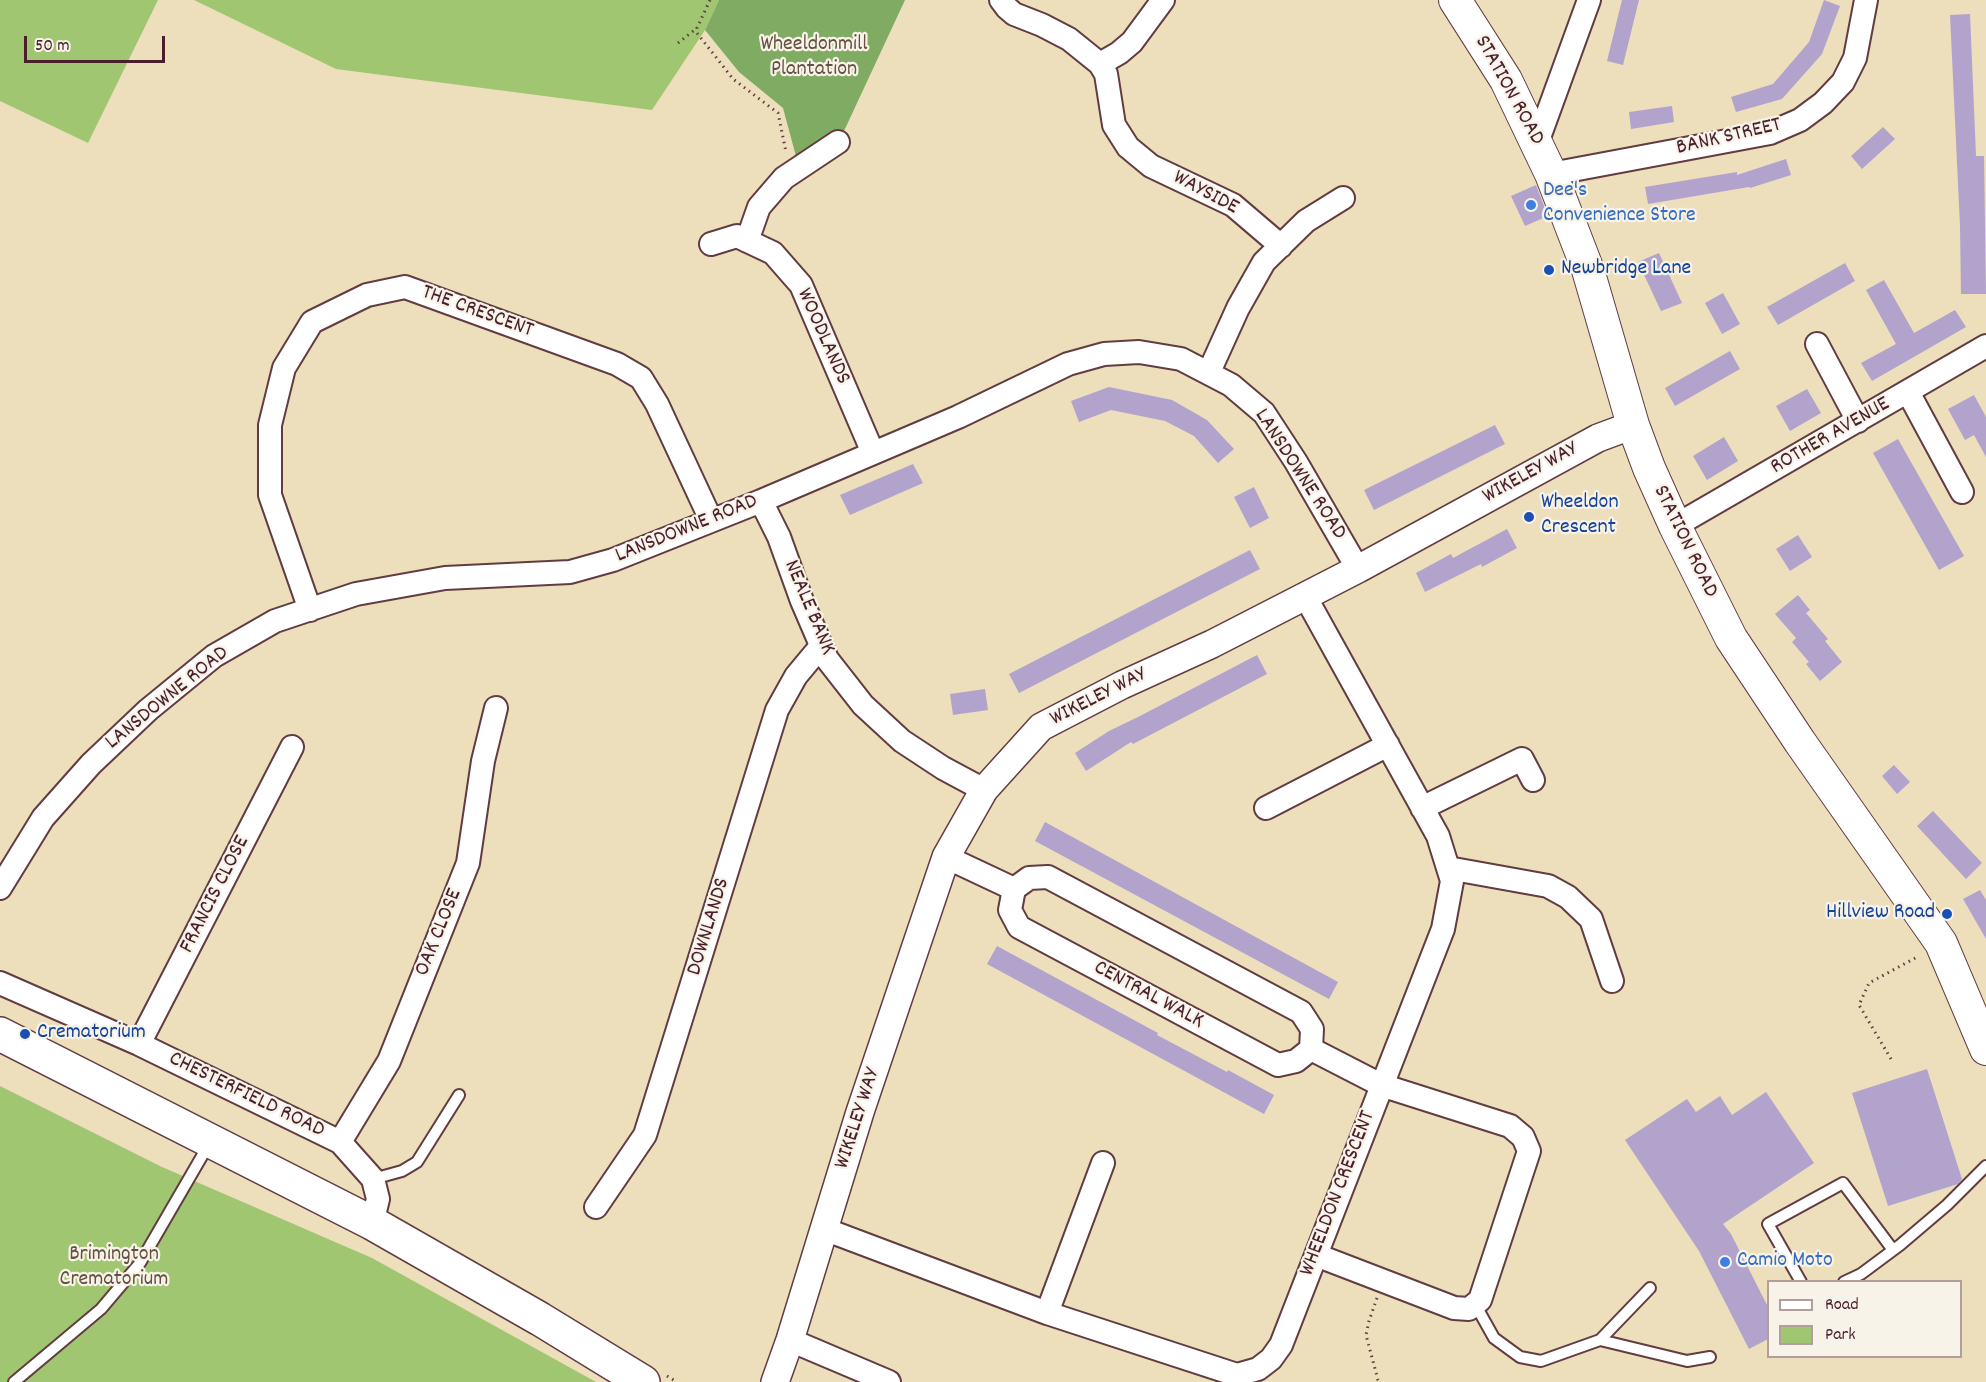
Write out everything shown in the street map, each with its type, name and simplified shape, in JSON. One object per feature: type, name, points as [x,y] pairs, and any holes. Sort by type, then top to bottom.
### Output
[{"type":"highway","points":[[0,1034],[372,1223],[540,1319],[643,1382]]},
{"type":"main road","name":"STATION ROAD","points":[[1455,0],[1506,80],[1551,174],[1588,270],[1633,425],[1649,468],[1731,638],[1800,742],[1941,944],[1985,1044]]},
{"type":"street","points":[[1001,0],[1014,14],[1069,39],[1100,64],[1119,53],[1131,42],[1163,0]]},
{"type":"street","points":[[1537,143],[1589,0]]},
{"type":"street","name":"BANK STREET","points":[[1551,174],[1770,133],[1800,120],[1823,103],[1843,82],[1855,58],[1866,0]]},
{"type":"street","name":"WAYSIDE","points":[[1100,64],[1106,74],[1114,125],[1128,147],[1151,166],[1233,205],[1281,246]]},
{"type":"street","points":[[747,241],[759,207],[784,178],[838,142]]},
{"type":"street","points":[[1209,372],[1238,308],[1264,262],[1306,220],[1343,198]]},
{"type":"street","name":"WOODLANDS","points":[[711,244],[737,236],[773,253],[801,285],[873,453]]},
{"type":"street","name":"THE CRESCENT","points":[[310,610],[270,495],[270,425],[284,368],[312,322],[367,295],[405,287],[617,364],[641,378],[657,404],[711,520]]},
{"type":"street","points":[[1816,344],[1858,421]]},
{"type":"street","name":"ROTHER AVENUE","points":[[1675,526],[1986,346]]},
{"type":"street","name":"LANSDOWNE ROAD","points":[[0,888],[43,819],[91,764],[148,710],[214,656],[275,621],[356,594],[445,578],[570,572],[613,560],[761,501],[958,417],[1068,364],[1104,354],[1139,352],[1181,359],[1231,385],[1264,413],[1296,462],[1358,569]]},
{"type":"street","points":[[1908,392],[1962,492]]},
{"type":"street","name":"WIKELEY WAY","points":[[775,1382],[860,1112],[946,857],[984,790],[1041,727],[1358,569],[1598,438],[1633,425]]},
{"type":"street","name":"NEALE BANK","points":[[761,501],[779,537],[827,659],[863,705],[902,741],[943,768],[984,790]]},
{"type":"street","name":"WHEELDON CRESCENT","points":[[824,1229],[1047,1313],[1237,1375],[1258,1369],[1271,1359],[1281,1345],[1443,929],[1452,881],[1438,836],[1305,596]]},
{"type":"street","name":"DOWNLANDS","points":[[596,1206],[645,1135],[777,710],[796,676],[821,646]]},
{"type":"street","name":"OAK CLOSE","points":[[340,1142],[389,1061],[468,863],[483,761],[496,708]]},
{"type":"street","points":[[1266,808],[1388,745]]},
{"type":"street","name":"FRANCIS CLOSE","points":[[140,1044],[292,747]]},
{"type":"street","points":[[1422,808],[1522,759],[1533,780]]},
{"type":"street","points":[[946,857],[1014,889],[1029,878],[1048,877],[1301,1012],[1312,1029],[1311,1049],[1381,1084],[1510,1126],[1523,1137],[1529,1151],[1480,1300],[1469,1309],[1454,1308],[1316,1255]]},
{"type":"street","points":[[1448,868],[1548,886],[1568,897],[1591,919],[1612,981]]},
{"type":"street","name":"CENTRAL WALK","points":[[1014,889],[1010,910],[1019,927],[1278,1065],[1296,1061],[1311,1049]]},
{"type":"street","name":"CHESTERFIELD ROAD","points":[[0,983],[140,1044],[340,1142],[373,1179]]},
{"type":"street","points":[[1047,1313],[1103,1163]]},
{"type":"street","points":[[372,1223],[378,1199],[373,1179]]},
{"type":"street","points":[[790,1340],[889,1382]]},
{"type":"lane","points":[[373,1179],[402,1172],[417,1162],[459,1095]]},
{"type":"lane","points":[[14,1382],[101,1309],[140,1263],[211,1141]]},
{"type":"lane","points":[[1846,1280],[1861,1274],[1893,1250],[1947,1205],[1986,1166]]},
{"type":"lane","points":[[1800,1280],[1768,1224],[1843,1183],[1893,1250]]},
{"type":"lane","points":[[1475,1304],[1494,1338],[1520,1357],[1541,1361],[1600,1340],[1650,1288]]},
{"type":"lane","points":[[1600,1340],[1687,1361],[1710,1357]]},
{"type":"path","points":[[678,43],[697,28],[710,0]]},
{"type":"path","points":[[697,28],[697,33],[733,79],[778,113],[791,173]]},
{"type":"path","points":[[1891,1059],[1859,1005],[1869,983],[1941,944]]},
{"type":"path","points":[[1380,1382],[1366,1335],[1384,1281]]},
{"type":"green space","points":[[0,0],[158,0],[88,143],[0,101]]},
{"type":"green space","points":[[194,0],[719,0],[705,30],[652,110],[336,69]]},
{"type":"green space","name":"Wheeldonmill Plantation","points":[[719,0],[905,0],[844,131],[797,160],[783,108],[739,72],[705,30]]},
{"type":"green space","name":"Brimington Crematorium","points":[[0,1086],[162,1167],[372,1258],[596,1382],[0,1382]]},
{"type":"building","points":[[1622,0],[1639,0],[1623,65],[1607,61]]},
{"type":"building","points":[[1824,0],[1840,6],[1822,54],[1782,99],[1736,112],[1731,97],[1773,84],[1809,42]]},
{"type":"building","points":[[1970,14],[1976,156],[1984,156],[1986,294],[1961,294],[1950,15]]},
{"type":"building","points":[[1672,106],[1674,122],[1631,129],[1629,112]]},
{"type":"building","points":[[1883,127],[1895,139],[1862,169],[1851,156]]},
{"type":"building","points":[[1786,159],[1791,175],[1750,188],[1648,204],[1645,187],[1737,172],[1737,175]]},
{"type":"building","name":"Dee's Convenience Store","points":[[1536,185],[1548,216],[1525,226],[1511,196]]},
{"type":"building","points":[[1659,253],[1682,303],[1661,311],[1638,262]]},
{"type":"building","points":[[1845,263],[1855,281],[1778,325],[1767,307]]},
{"type":"building","points":[[1884,280],[1914,333],[1955,310],[1966,327],[1872,381],[1861,363],[1896,344],[1866,290]]},
{"type":"building","points":[[1723,293],[1740,324],[1722,334],[1705,303]]},
{"type":"building","points":[[1730,351],[1740,369],[1675,406],[1665,388]]},
{"type":"building","points":[[1109,387],[1172,400],[1207,420],[1234,449],[1218,463],[1194,436],[1165,421],[1111,410],[1079,422],[1071,401]]},
{"type":"building","points":[[1807,389],[1821,413],[1790,431],[1776,406]]},
{"type":"building","points":[[1974,395],[1986,417],[1986,457],[1974,435],[1965,440],[1948,409]]},
{"type":"building","points":[[1495,425],[1505,444],[1374,510],[1364,490]]},
{"type":"building","points":[[1724,437],[1738,461],[1707,480],[1693,456]]},
{"type":"building","points":[[1898,439],[1964,556],[1939,570],[1873,453]]},
{"type":"building","points":[[913,464],[923,483],[850,515],[840,495]]},
{"type":"building","points":[[1254,487],[1269,518],[1250,528],[1234,497]]},
{"type":"building","points":[[1507,529],[1517,548],[1482,567],[1481,564],[1425,592],[1416,573],[1451,554],[1453,558]]},
{"type":"building","points":[[1798,535],[1812,557],[1790,571],[1776,549]]},
{"type":"building","points":[[1250,550],[1260,569],[1019,693],[1009,674]]},
{"type":"building","points":[[1798,595],[1810,610],[1806,613],[1828,639],[1825,641],[1842,662],[1820,681],[1806,664],[1809,662],[1792,642],[1796,638],[1775,614]]},
{"type":"building","points":[[1257,655],[1267,674],[1133,744],[1131,742],[1086,771],[1075,753],[1109,731]]},
{"type":"building","points":[[985,689],[988,710],[953,715],[950,694]]},
{"type":"building","points":[[1894,765],[1910,782],[1897,794],[1882,776]]},
{"type":"building","points":[[1933,811],[1982,863],[1966,879],[1917,826]]},
{"type":"building","points":[[1045,822],[1338,982],[1329,999],[1035,841]]},
{"type":"building","points":[[1980,890],[1986,900],[1986,939],[1963,899]]},
{"type":"building","points":[[997,946],[1158,1033],[1157,1035],[1274,1095],[1264,1114],[987,964]]},
{"type":"building","points":[[1927,1069],[1962,1179],[1958,1184],[1888,1206],[1852,1093]]},
{"type":"building","points":[[1766,1092],[1814,1163],[1723,1224],[1731,1234],[1767,1305],[1767,1340],[1749,1349],[1699,1251],[1625,1140],[1687,1099],[1696,1112],[1720,1096],[1732,1115]]},
{"type":"place","name":"Dee's Convenience Store","points":[[1531,205]]},
{"type":"place","name":"Newbridge Lane","points":[[1549,270]]},
{"type":"place","name":"Wheeldon Crescent","points":[[1529,517]]},
{"type":"place","name":"Hillview Road","points":[[1947,914]]},
{"type":"place","name":"Crematorium","points":[[25,1034]]},
{"type":"place","name":"Camio Moto","points":[[1725,1262]]}]
